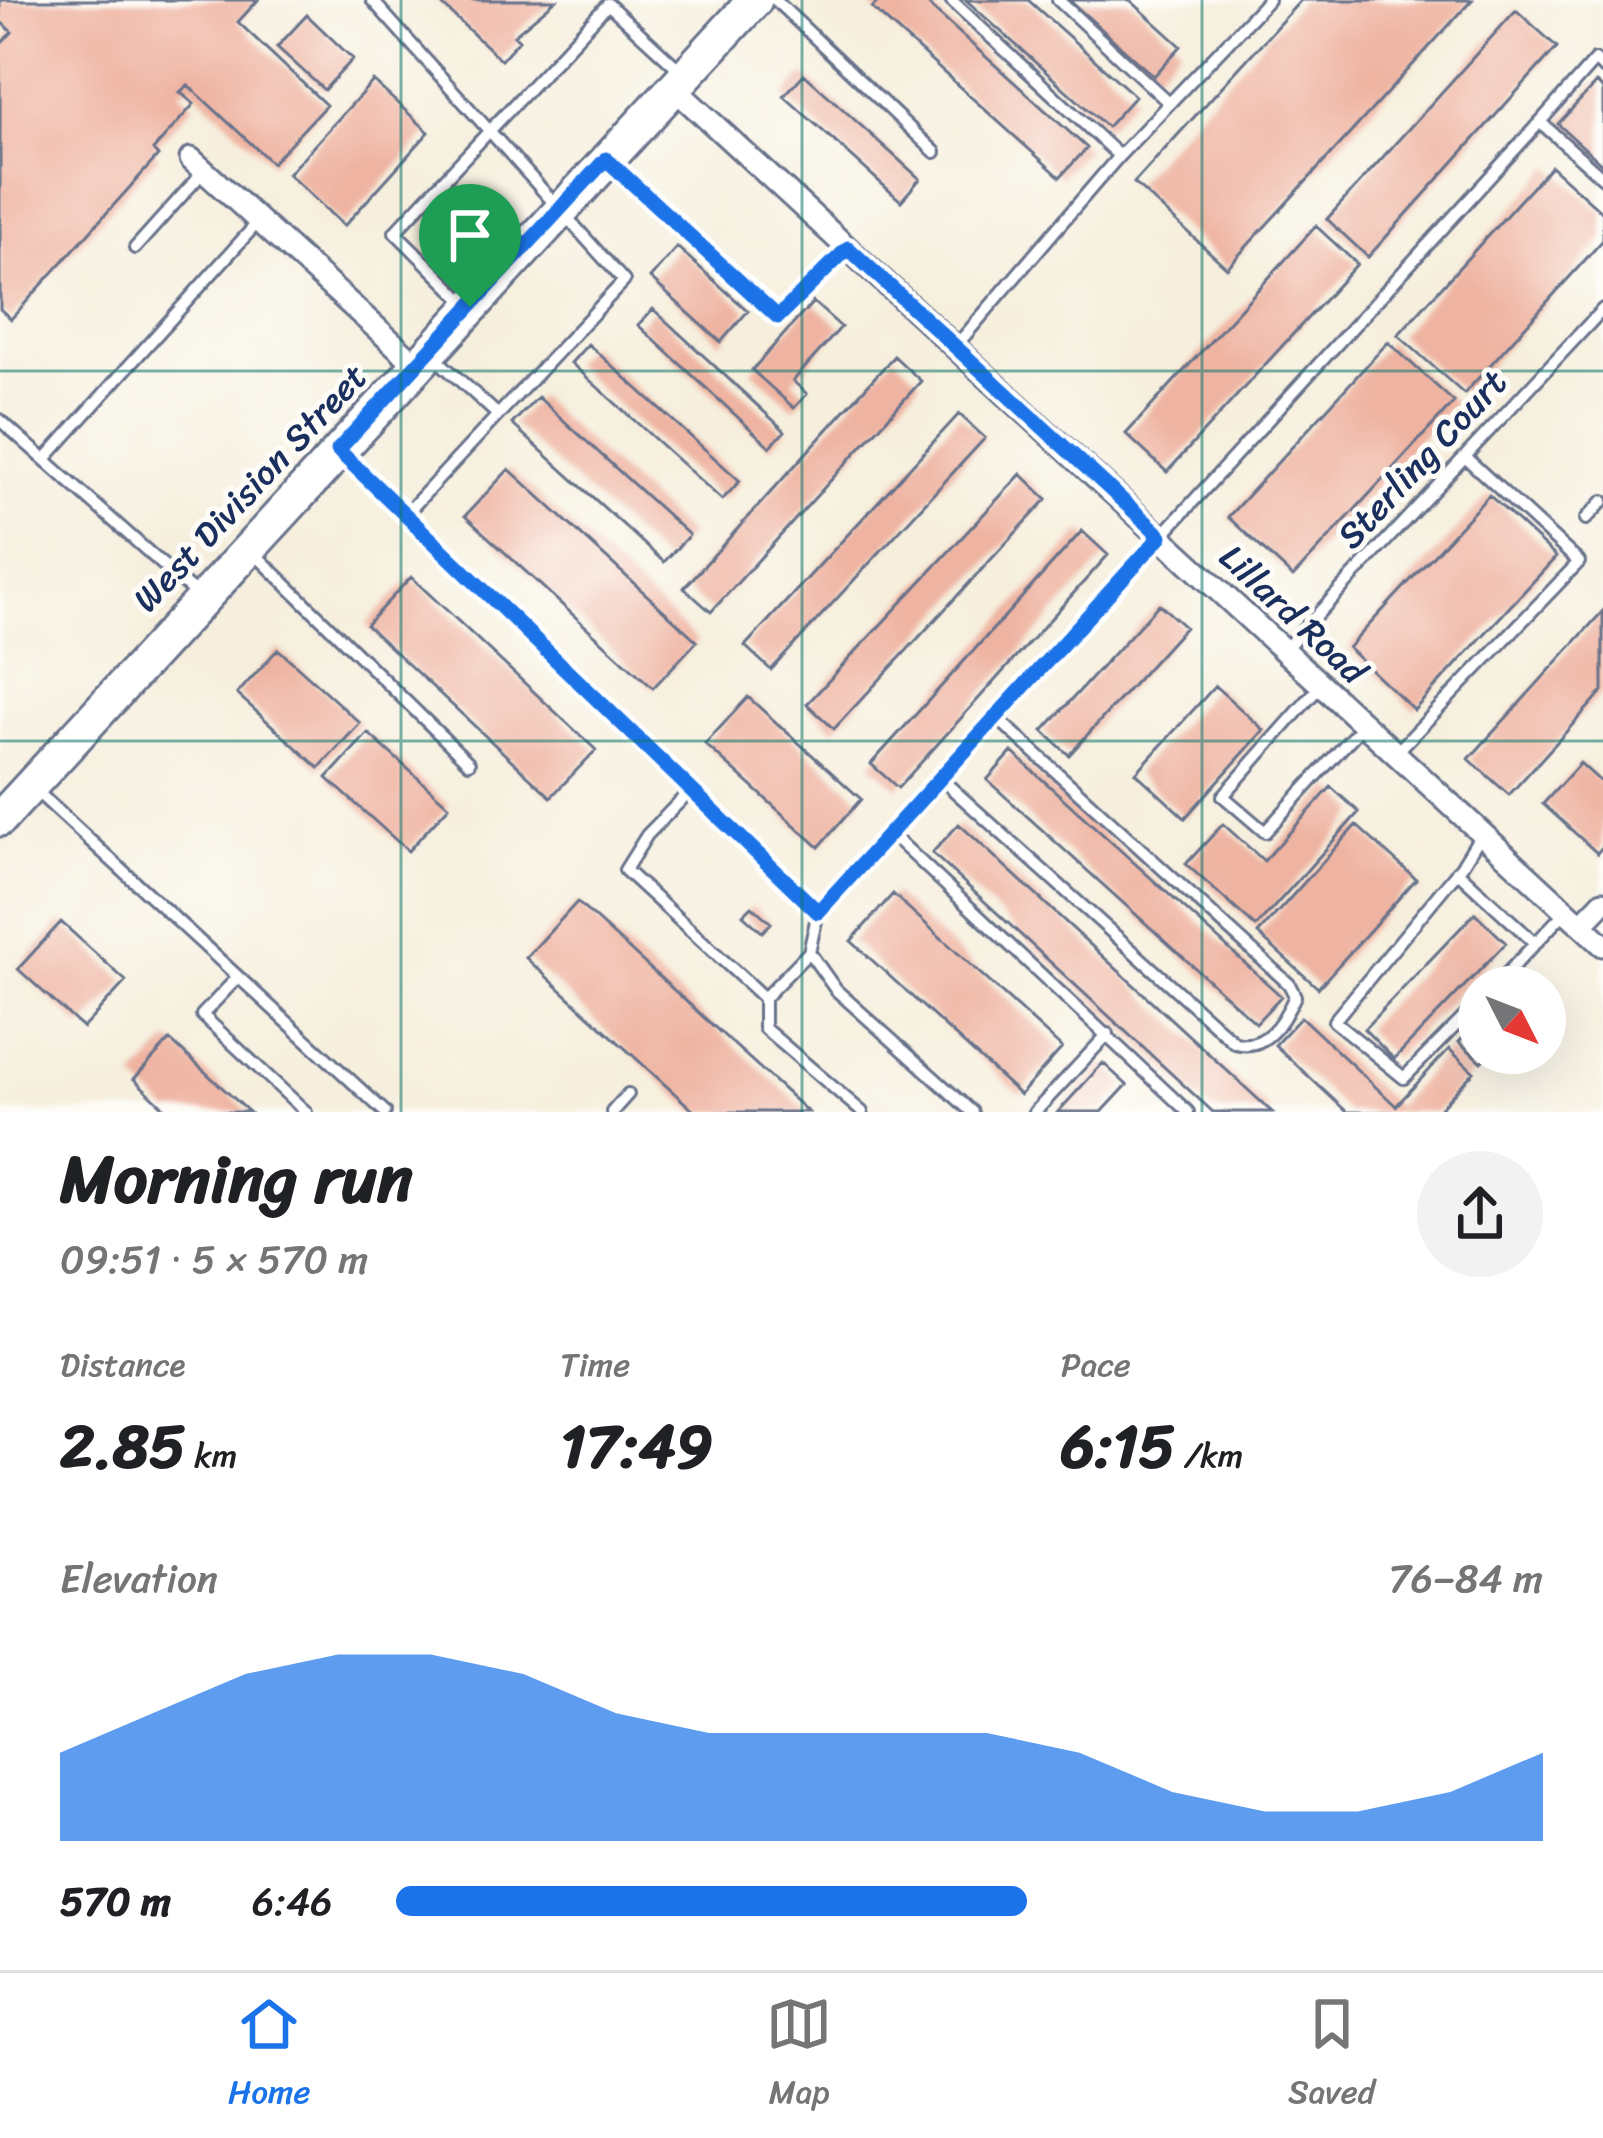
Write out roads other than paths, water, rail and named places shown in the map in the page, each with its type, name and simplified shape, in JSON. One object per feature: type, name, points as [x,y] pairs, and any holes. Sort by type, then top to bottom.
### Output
[{"type":"main road","name":"West Division Street","points":[[10,805],[755,0]]},
{"type":"street","name":"Lillard Road","points":[[680,81],[848,248],[1603,945]]},
{"type":"street","points":[[198,165],[423,358]]},
{"type":"street","points":[[1574,918],[1603,902]]},
{"type":"lane","points":[[775,0],[935,152]]},
{"type":"lane","points":[[951,0],[1119,156]]},
{"type":"lane","points":[[1058,0],[1168,102]]},
{"type":"lane","points":[[955,346],[1119,156],[1268,0]]},
{"type":"lane","points":[[377,2],[625,281],[405,514]]},
{"type":"lane","points":[[470,307],[394,232],[609,2],[680,81]]},
{"type":"lane","points":[[862,1112],[764,1028],[764,998],[809,952],[818,912],[1595,60],[1603,68]]},
{"type":"lane","points":[[1540,122],[1603,178]]},
{"type":"lane","points":[[606,159],[778,317],[848,248]]},
{"type":"lane","points":[[135,248],[198,165]]},
{"type":"lane","points":[[46,457],[259,221]]},
{"type":"lane","name":"Sterling Court","points":[[1284,650],[1603,309]]},
{"type":"lane","points":[[423,358],[498,415]]},
{"type":"lane","points":[[0,420],[201,599]]},
{"type":"lane","points":[[338,450],[818,912]]},
{"type":"lane","points":[[1395,754],[1579,562],[1465,457]]},
{"type":"lane","points":[[1586,519],[1603,501]]},
{"type":"lane","points":[[248,548],[469,763]]},
{"type":"lane","points":[[1322,685],[1223,796],[1265,832],[1364,724]]},
{"type":"lane","points":[[940,778],[1235,1043],[1249,1047],[1264,1041],[1294,996],[1289,984],[996,716]]},
{"type":"lane","points":[[692,790],[647,835],[625,869],[764,998]]},
{"type":"lane","points":[[10,805],[238,977],[385,1112]]},
{"type":"lane","points":[[890,832],[1188,1112]]},
{"type":"lane","points":[[1458,1023],[1404,1078],[1334,1021],[1457,872],[1482,833]]},
{"type":"lane","points":[[1457,872],[1535,943]]},
{"type":"lane","points":[[1514,966],[1535,943],[1574,918]]},
{"type":"lane","points":[[809,952],[836,990],[972,1112]]},
{"type":"lane","points":[[238,977],[202,1015],[306,1112]]},
{"type":"lane","points":[[1035,1112],[1108,1034]]},
{"type":"lane","points":[[612,1112],[628,1094]]}]
